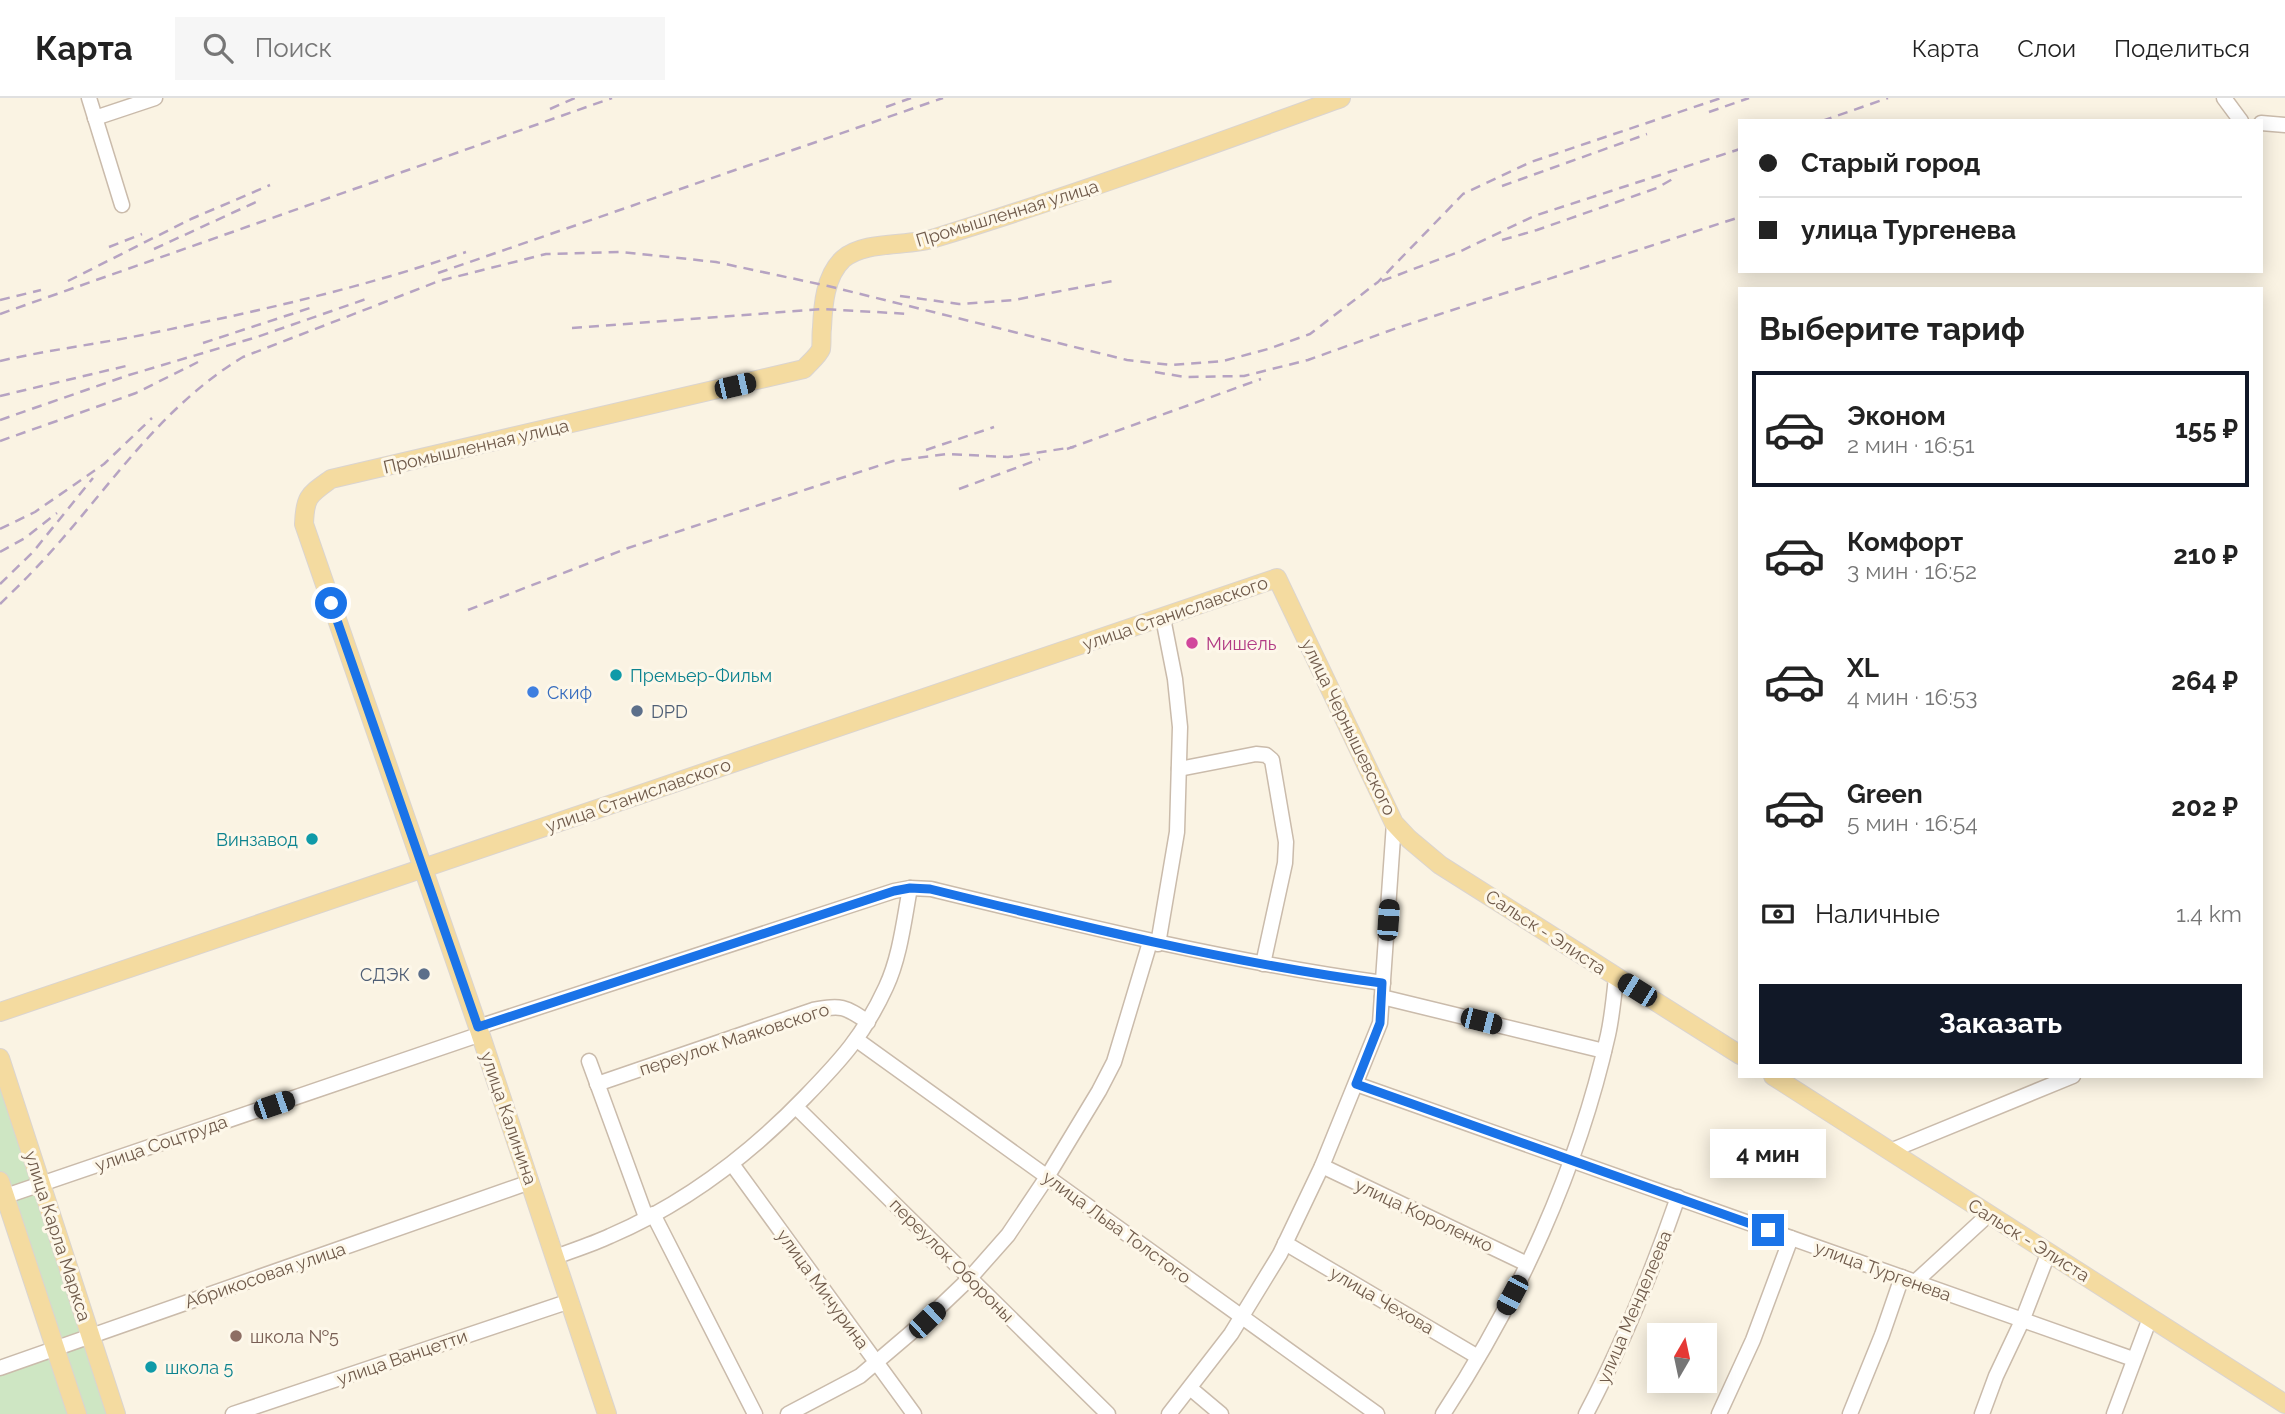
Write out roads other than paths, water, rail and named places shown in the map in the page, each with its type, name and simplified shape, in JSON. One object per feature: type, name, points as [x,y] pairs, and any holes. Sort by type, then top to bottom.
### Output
[{"type":"main road","name":"Промышленная улица","points":[[305,504],[313,492],[331,479],[804,369],[820,351],[823,309],[833,272],[842,260],[853,252],[926,241],[996,219],[1186,155],[1341,98]]},
{"type":"main road","name":"улица Калинина","points":[[305,504],[304,524],[479,1030],[607,1414]]},
{"type":"main road","name":"улица Станиславского","points":[[0,1012],[1276,578]]},
{"type":"main road","name":"улица Чернышевского","points":[[1276,578],[1394,823]]},
{"type":"main road","name":"Сальск - Элиста","points":[[1394,823],[1440,865],[1738,1054]]},
{"type":"main road","name":"улица Карла Маркса","points":[[0,1058],[117,1414]]},
{"type":"main road","name":"Сальск - Элиста","points":[[1776,1078],[2285,1404]]},
{"type":"main road","points":[[2,1192],[77,1414]]},
{"type":"street","points":[[89,98],[122,205]]},
{"type":"street","points":[[95,118],[155,98]]},
{"type":"street","points":[[2224,98],[2240,119]]},
{"type":"street","points":[[2263,123],[2285,125]]},
{"type":"street","points":[[788,1414],[860,1376],[970,1278],[1009,1235],[1047,1177],[1114,1062],[1154,943],[1177,832],[1180,727],[1175,679],[1163,618]]},
{"type":"street","points":[[1179,769],[1256,754],[1266,755],[1272,760],[1286,842],[1285,863],[1263,964]]},
{"type":"street","name":"улица Чернышевского","points":[[1169,1414],[1242,1316],[1285,1243],[1322,1166],[1380,1023],[1394,823]]},
{"type":"street","points":[[555,1257],[611,1236],[650,1216],[733,1164],[796,1107],[857,1040],[888,984],[901,939],[910,888],[930,889],[1154,943],[1382,990],[1604,1051]]},
{"type":"street","name":"улица Соцтруда","points":[[2,1192],[41,1184],[479,1030],[894,891],[910,888]]},
{"type":"street","points":[[1443,1414],[1478,1357],[1527,1264],[1570,1159],[1609,1034],[1616,978]]},
{"type":"street","name":"переулок Маяковского","points":[[597,1084],[813,1010],[838,1006],[851,1010],[868,1022]]},
{"type":"street","name":"улица Льва Толстого","points":[[857,1040],[1377,1414]]},
{"type":"street","points":[[589,1061],[650,1216],[755,1414]]},
{"type":"street","points":[[1890,1151],[2068,1078]]},
{"type":"street","name":"улица Тургенева","points":[[1356,1084],[2133,1359]]},
{"type":"street","name":"переулок Обороны","points":[[796,1107],[1108,1414]]},
{"type":"street","name":"улица Мичурина","points":[[733,1164],[914,1414]]},
{"type":"street","name":"улица Короленко","points":[[1322,1166],[1527,1264]]},
{"type":"street","name":"Абрикосовая улица","points":[[0,1368],[530,1182]]},
{"type":"street","name":"улица Менделеева","points":[[1586,1414],[1644,1291],[1678,1197]]},
{"type":"street","points":[[1850,1414],[1908,1280],[1988,1215]]},
{"type":"street","points":[[1719,1414],[1753,1340],[1791,1238]]},
{"type":"street","name":"улица Чехова","points":[[1285,1243],[1478,1357]]},
{"type":"street","points":[[1982,1414],[2048,1254]]},
{"type":"street","name":"улица Ванцетти","points":[[233,1414],[570,1301]]},
{"type":"street","points":[[2114,1414],[2150,1318]]},
{"type":"street","points":[[1190,1388],[1221,1414]]},
{"type":"railway","points":[[550,109],[575,98]]},
{"type":"railway","points":[[0,314],[612,98]]},
{"type":"railway","points":[[886,107],[911,98]]},
{"type":"railway","points":[[438,273],[943,98]]},
{"type":"railway","points":[[0,604],[59,542],[157,428],[212,378],[243,357],[439,281],[546,254],[621,252],[716,262],[828,286],[1127,360],[1171,365],[1223,361],[1310,334],[1378,282],[1463,194],[1531,162],[1721,98]]},
{"type":"railway","points":[[1709,112],[1749,98]]},
{"type":"railway","points":[[1828,119],[1888,98]]},
{"type":"railway","points":[[1502,186],[1647,134]]},
{"type":"railway","points":[[1382,281],[1461,251],[1534,216],[1738,150]]},
{"type":"railway","points":[[1502,240],[1657,188],[1676,177]]},
{"type":"railway","points":[[68,281],[191,219],[270,185]]},
{"type":"railway","points":[[154,249],[256,202]]},
{"type":"railway","points":[[1155,372],[1185,377],[1244,376],[1308,360],[1397,328],[1738,218]]},
{"type":"railway","points":[[109,247],[142,234]]},
{"type":"railway","points":[[0,361],[268,308],[387,277],[466,252]]},
{"type":"railway","points":[[900,296],[959,304],[1014,300],[1118,280]]},
{"type":"railway","points":[[0,300],[41,290]]},
{"type":"railway","points":[[0,420],[129,375],[257,337],[366,299]]},
{"type":"railway","points":[[203,343],[316,306]]},
{"type":"railway","points":[[572,328],[823,309],[910,314]]},
{"type":"railway","points":[[0,441],[136,393],[198,362]]},
{"type":"railway","points":[[0,396],[126,366]]},
{"type":"railway","points":[[1067,449],[1261,379]]},
{"type":"railway","points":[[0,529],[35,512],[104,464],[152,418]]},
{"type":"railway","points":[[926,450],[994,427]]},
{"type":"railway","points":[[468,610],[628,548],[893,461],[947,454],[1008,457],[1074,447]]},
{"type":"railway","points":[[959,489],[1040,459]]},
{"type":"railway","points":[[0,584],[33,552],[93,478]]},
{"type":"railway","points":[[0,552],[25,538],[57,513]]},
{"type":"place","name":"Мишель","points":[[1192,643]]},
{"type":"place","name":"Премьер-Фильм","points":[[616,675]]},
{"type":"place","name":"Скиф","points":[[533,692]]},
{"type":"place","name":"DPD","points":[[637,711]]},
{"type":"place","name":"Винзавод","points":[[312,839]]},
{"type":"place","name":"СДЭК","points":[[424,974]]},
{"type":"place","name":"школа №5","points":[[236,1336]]},
{"type":"place","name":"школа 5","points":[[151,1367]]}]
